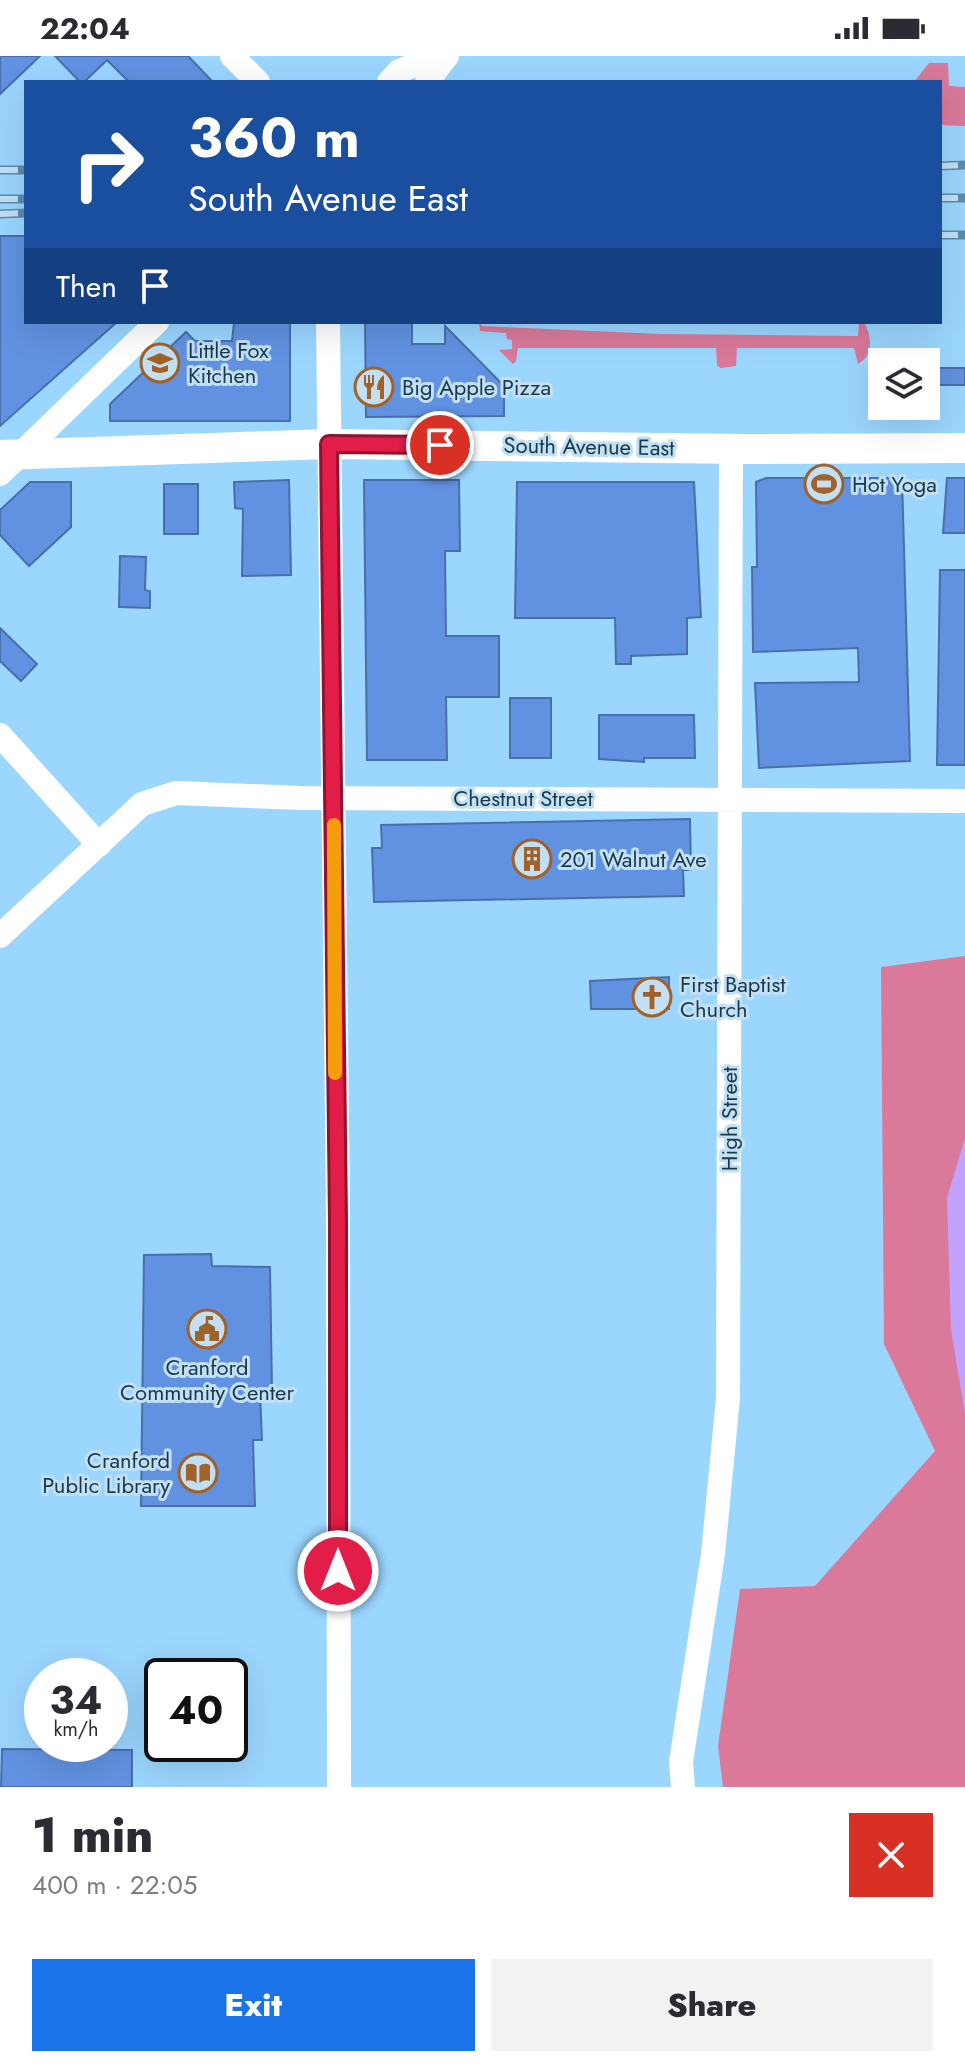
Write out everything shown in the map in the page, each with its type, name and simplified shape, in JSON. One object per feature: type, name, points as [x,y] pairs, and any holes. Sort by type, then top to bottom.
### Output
[{"type":"main road","name":"South Avenue East","points":[[7,461],[329,444],[731,449],[965,448]]},
{"type":"street","points":[[232,56],[256,80]]},
{"type":"street","points":[[391,80],[399,71],[440,56]]},
{"type":"street","points":[[429,80],[447,56]]},
{"type":"street","points":[[7,461],[155,324]]},
{"type":"street","points":[[328,324],[334,797],[339,1787]]},
{"type":"street","name":"High Street","points":[[683,1787],[681,1762],[713,1554],[728,1398],[731,449]]},
{"type":"street","points":[[0,735],[99,845]]},
{"type":"street","name":"Chestnut Street","points":[[0,936],[142,804],[176,793],[965,801]]},
{"type":"shaded area","points":[[929,63],[948,63],[949,86],[965,87],[965,126],[942,125],[942,80],[916,80]]},
{"type":"shaded area","points":[[479,324],[661,334],[858,336],[859,324],[865,324],[870,345],[867,356],[858,364],[854,348],[737,348],[736,366],[721,368],[717,366],[716,348],[518,348],[513,364],[499,350],[512,349],[512,340],[507,339],[506,333],[480,331]]},
{"type":"shaded area","points":[[965,956],[965,1787],[723,1787],[718,1746],[740,1589],[815,1586],[935,1451],[884,1344],[881,967]]},
{"type":"shaded area","points":[[965,1138],[965,1414],[951,1330],[947,1198]]},
{"type":"building","points":[[0,56],[40,56],[0,94]]},
{"type":"building","points":[[55,56],[188,56],[211,80],[127,80],[107,60],[86,80],[78,80]]},
{"type":"building","points":[[0,236],[24,236],[24,324],[115,324],[0,426]]},
{"type":"building","points":[[234,324],[290,324],[290,421],[110,421],[110,404],[186,332],[195,341],[232,341]]},
{"type":"building","points":[[365,324],[412,324],[412,344],[445,344],[445,326],[504,386],[504,416],[366,417]]},
{"type":"building","points":[[940,368],[965,368],[965,385],[940,385]]},
{"type":"building","points":[[766,478],[902,478],[910,761],[759,768],[755,683],[859,682],[858,648],[753,652],[752,567],[757,567],[756,482]]},
{"type":"building","points":[[947,478],[965,478],[965,533],[943,533]]},
{"type":"building","points":[[289,480],[291,575],[242,576],[243,509],[235,508],[234,482]]},
{"type":"building","points":[[364,480],[459,480],[460,551],[445,551],[446,636],[499,636],[499,697],[446,697],[447,760],[367,760]]},
{"type":"building","points":[[30,482],[71,482],[71,527],[29,566],[0,535],[0,510]]},
{"type":"building","points":[[517,482],[694,482],[701,617],[687,618],[687,654],[631,656],[631,664],[616,664],[615,618],[515,618]]},
{"type":"building","points":[[164,484],[198,484],[198,534],[164,534]]},
{"type":"building","points":[[120,556],[146,557],[145,590],[150,591],[150,608],[119,607]]},
{"type":"building","points":[[940,570],[965,570],[965,765],[937,765]]},
{"type":"building","points":[[0,628],[37,664],[21,681],[0,661]]},
{"type":"building","points":[[510,698],[551,698],[551,758],[510,758]]},
{"type":"building","points":[[599,715],[694,715],[695,758],[644,758],[644,762],[599,759]]},
{"type":"building","name":"201 Walnut Ave","points":[[690,819],[691,870],[683,870],[684,896],[374,902],[372,848],[382,848],[381,825]]},
{"type":"building","name":"First Baptist Church","points":[[669,977],[669,1009],[591,1009],[590,981]]},
{"type":"building","points":[[211,1254],[212,1266],[270,1267],[272,1391],[260,1391],[262,1440],[253,1440],[255,1506],[141,1506],[144,1255]]},
{"type":"building","points":[[2,1749],[24,1749],[24,1762],[128,1762],[128,1750],[132,1750],[132,1787],[1,1787]]},
{"type":"railway","points":[[942,166],[965,165]]},
{"type":"railway","points":[[0,170],[24,170]]},
{"type":"railway","points":[[942,198],[965,198]]},
{"type":"railway","points":[[0,199],[24,199]]},
{"type":"railway","points":[[0,214],[24,213]]},
{"type":"railway","points":[[942,235],[965,235]]},
{"type":"slow traffic","points":[[334,825],[335,1073]]},
{"type":"place","name":"Little Fox Kitchen","points":[[160,363]]},
{"type":"place","name":"Big Apple Pizza","points":[[374,387]]},
{"type":"place","name":"Hot Yoga","points":[[824,484]]},
{"type":"place","name":"201 Walnut Ave","points":[[532,859]]},
{"type":"place","name":"First Baptist Church","points":[[652,997]]},
{"type":"place","name":"Cranford Community Center","points":[[207,1329]]},
{"type":"place","name":"Cranford Public Library","points":[[198,1473]]},
{"type":"route","points":[[338,1571],[338,1222],[329,444],[440,445]]}]
